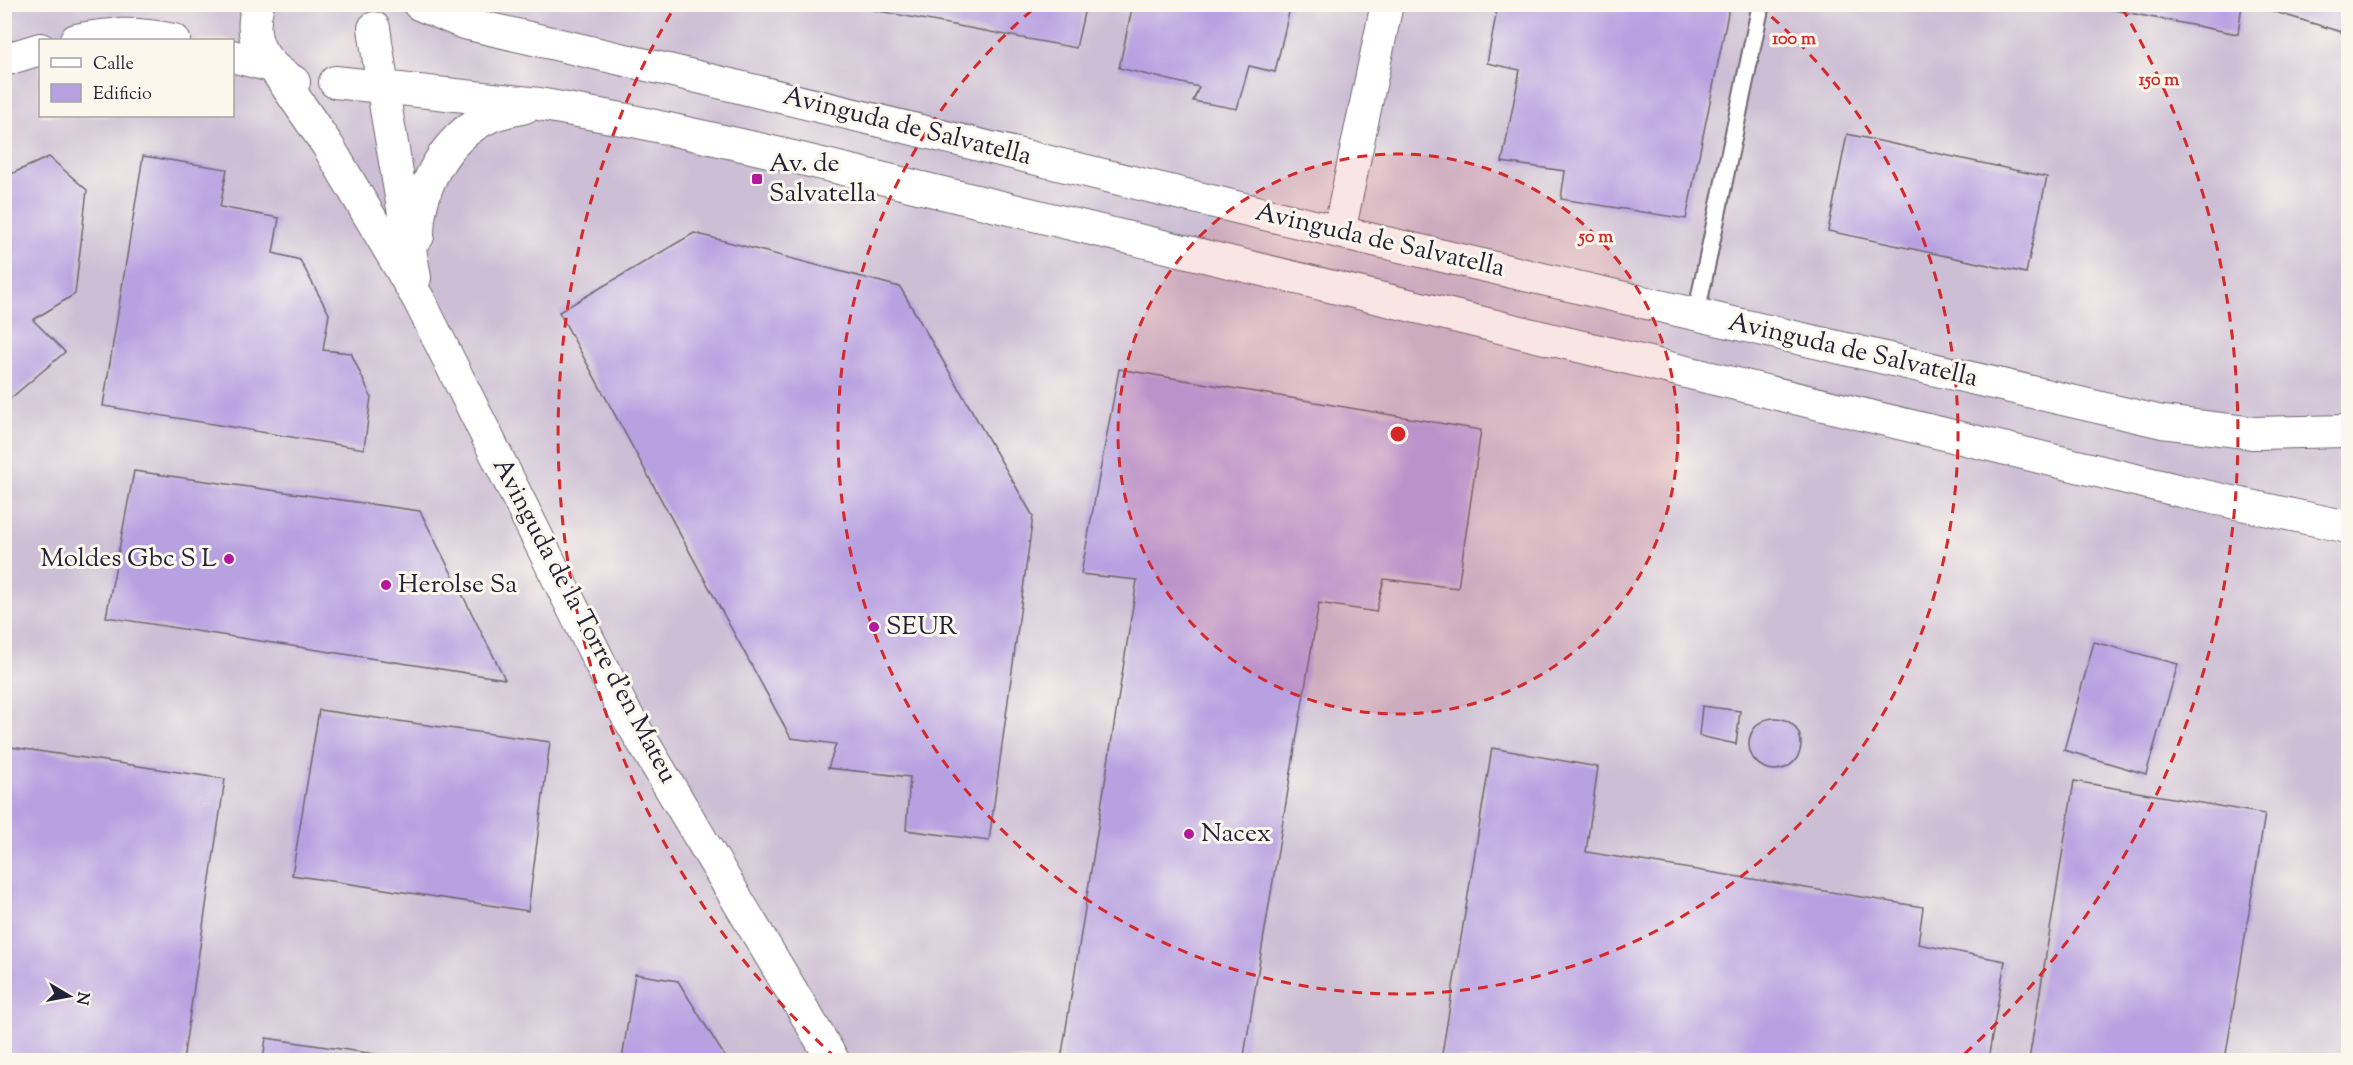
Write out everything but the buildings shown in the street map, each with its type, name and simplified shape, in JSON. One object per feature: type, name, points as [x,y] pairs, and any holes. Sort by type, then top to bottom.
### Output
[{"type":"street","name":"Avinguda de Salvatella","points":[[419,4],[464,23],[1339,232],[2162,422],[2254,433],[2349,431]]},
{"type":"street","points":[[1339,232],[1387,4]]},
{"type":"street","name":"Avinguda de la Torre d'en Mateu","points":[[255,11],[256,39],[261,54],[328,146],[419,300],[622,706],[833,1060]]},
{"type":"street","points":[[335,82],[350,73],[362,61],[371,45],[372,16]]},
{"type":"street","name":"Avinguda de la Torre d'en Mateu","points":[[372,16],[419,300]]},
{"type":"street","points":[[84,39],[114,35],[166,39]]},
{"type":"street","points":[[4,60],[39,50]]},
{"type":"street","points":[[234,57],[274,69],[295,82],[315,85],[335,82],[539,104],[633,121],[764,150],[2169,488],[2349,527]]},
{"type":"street","points":[[419,300],[418,222],[422,198],[436,165],[460,137],[489,116],[539,104]]},
{"type":"lane","points":[[1696,315],[1761,4]]},
{"type":"shaded area","points":[[5,5],[2348,5],[2348,1060],[5,1060]]},
{"type":"place","name":"Av. de Salvatella","points":[[757,179]]},
{"type":"place","name":"Moldes Gbc S L","points":[[229,559]]},
{"type":"place","name":"Herolse Sa","points":[[386,585]]},
{"type":"place","name":"SEUR","points":[[874,627]]},
{"type":"place","name":"Nacex","points":[[1189,834]]}]
